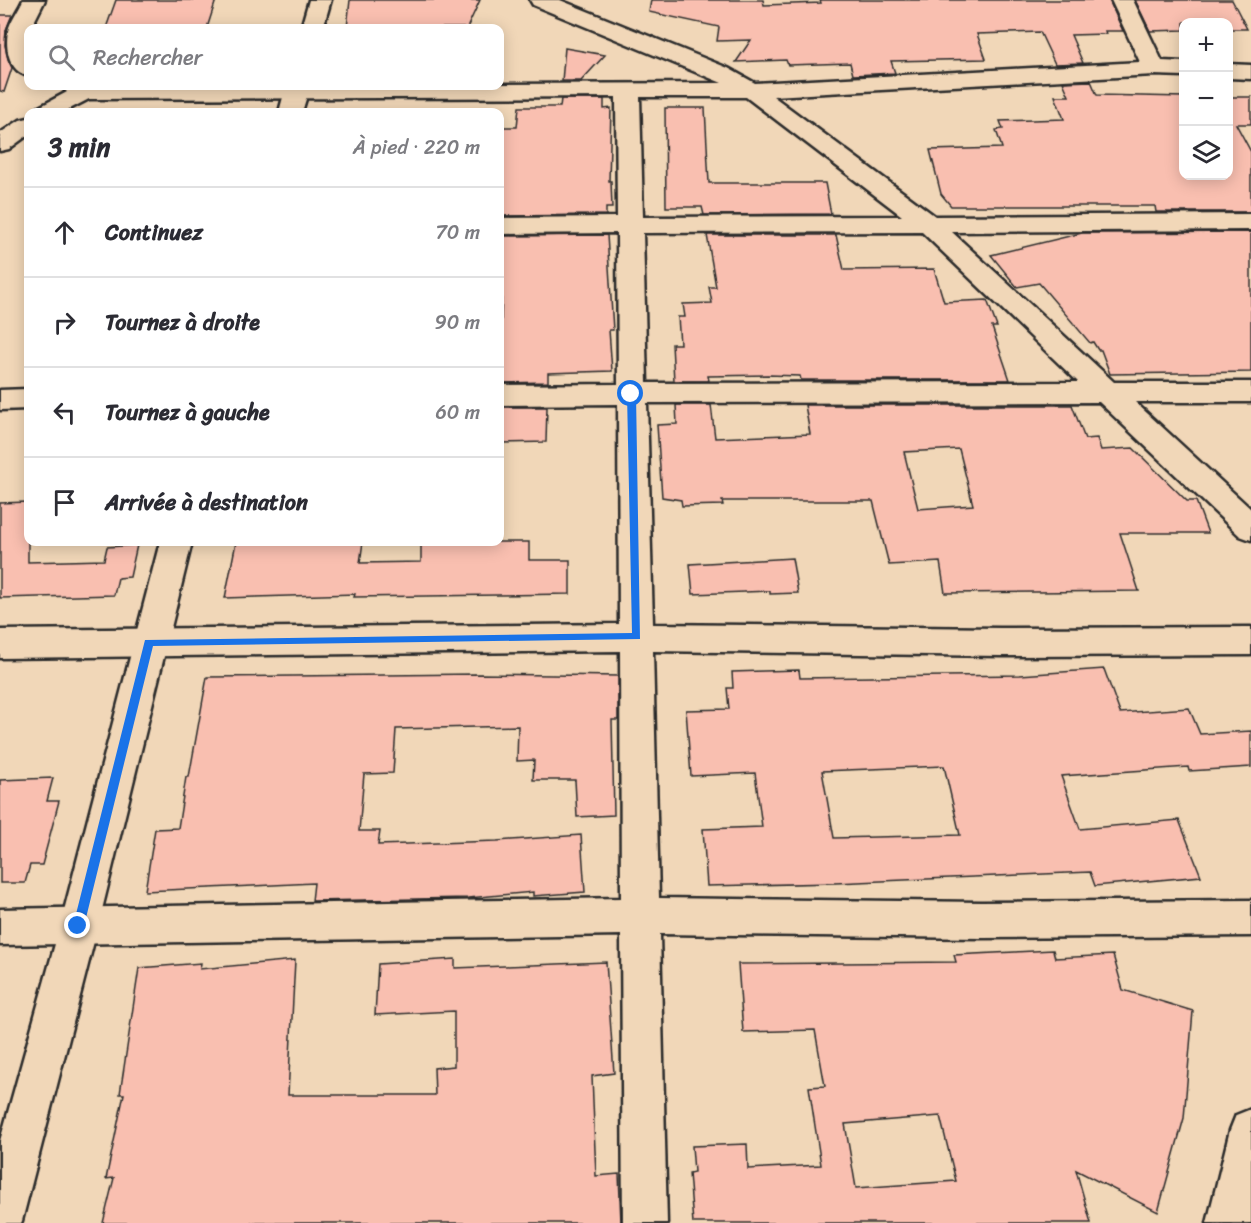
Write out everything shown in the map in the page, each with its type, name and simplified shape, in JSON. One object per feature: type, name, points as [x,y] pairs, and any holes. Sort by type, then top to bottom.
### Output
[{"type":"street","points":[[24,65],[10,30],[34,0]]},
{"type":"street","points":[[313,24],[320,0]]},
{"type":"street","points":[[541,0],[720,73],[751,90],[927,222],[1251,528]]},
{"type":"street","points":[[1122,0],[1154,68]]},
{"type":"street","points":[[504,90],[751,90],[1154,68],[1179,69]]},
{"type":"street","points":[[1233,71],[1251,72]]},
{"type":"street","points":[[53,108],[78,90]]},
{"type":"street","points":[[292,108],[296,90]]},
{"type":"street","points":[[628,91],[632,225],[631,394],[637,637],[645,1223]]},
{"type":"street","points":[[0,144],[24,128]]},
{"type":"street","points":[[504,226],[1251,222]]},
{"type":"street","points":[[504,395],[1251,392]]},
{"type":"street","points":[[0,400],[24,399]]},
{"type":"street","points":[[0,1221],[175,546]]},
{"type":"street","points":[[0,644],[637,637],[1000,642],[1251,641]]},
{"type":"street","points":[[0,927],[640,916],[981,920],[1251,918]]},
{"type":"street","points":[[1229,1223],[1251,1130]]},
{"type":"building","points":[[116,0],[216,0],[208,24],[107,24]]},
{"type":"building","points":[[350,0],[480,0],[469,24],[347,24]]},
{"type":"building","points":[[651,0],[763,0],[764,5],[821,3],[820,0],[1109,0],[1123,31],[1071,35],[1083,63],[1055,64],[1040,32],[977,34],[986,59],[891,61],[895,73],[853,75],[850,63],[788,65],[786,60],[736,62],[751,40],[717,41],[719,27],[649,12]]},
{"type":"building","points":[[1135,0],[1232,0],[1247,29],[1233,29],[1233,18],[1179,18],[1179,30],[1150,31]]},
{"type":"building","points":[[0,15],[12,15],[6,30],[5,45],[12,68],[4,92],[0,91]]},
{"type":"building","points":[[565,48],[605,55],[581,81],[562,81]]},
{"type":"building","points":[[1091,81],[1097,95],[1179,97],[1179,180],[1233,180],[1233,97],[1251,97],[1251,124],[1236,124],[1251,152],[1251,212],[1156,212],[1155,206],[951,206],[941,194],[930,150],[1002,148],[996,130],[1003,129],[1000,121],[1064,119],[1055,96],[1069,96],[1063,82]]},
{"type":"building","points":[[561,99],[604,99],[604,109],[611,108],[609,181],[611,181],[612,208],[606,208],[606,215],[504,216],[504,127],[517,127],[519,107],[560,107]]},
{"type":"building","points":[[665,108],[705,108],[709,183],[825,183],[831,214],[704,215],[702,207],[666,207]]},
{"type":"building","points":[[1251,232],[1251,372],[1110,374],[1101,350],[1098,350],[1093,342],[1090,343],[1039,283],[1017,287],[991,255],[1082,233]]},
{"type":"building","points":[[607,235],[613,330],[609,330],[612,371],[548,373],[548,382],[504,383],[504,236]]},
{"type":"building","points":[[707,235],[836,235],[844,270],[934,269],[944,302],[987,300],[997,327],[992,327],[1010,380],[801,380],[800,376],[768,375],[708,376],[709,381],[674,381],[672,344],[680,344],[678,317],[685,317],[683,304],[712,303],[709,287],[716,287]]},
{"type":"building","points":[[676,405],[711,405],[715,438],[810,434],[805,405],[1072,405],[1085,439],[1097,438],[1101,450],[1133,448],[1187,501],[1196,501],[1208,533],[1120,533],[1139,591],[945,593],[940,562],[889,565],[873,501],[722,501],[723,505],[682,506],[681,500],[662,497],[657,425],[677,424]],"holes":[[[959,449],[973,505],[918,509],[904,452]]]},
{"type":"building","points":[[504,407],[547,407],[546,442],[504,443]]},
{"type":"building","points":[[24,502],[24,546],[28,546],[28,562],[104,560],[107,547],[137,546],[130,577],[118,578],[114,595],[0,598],[0,503]]},
{"type":"building","points":[[504,542],[529,542],[529,560],[570,560],[570,594],[354,597],[355,594],[225,598],[235,546],[362,546],[360,563],[421,562],[421,546],[504,546]]},
{"type":"building","points":[[792,558],[798,593],[770,594],[770,591],[693,594],[690,564]]},
{"type":"building","points":[[1104,669],[1120,713],[1189,708],[1200,734],[1251,731],[1251,767],[1189,771],[1188,767],[1061,776],[1080,829],[1179,820],[1201,876],[1095,886],[1090,872],[707,886],[703,829],[762,827],[755,773],[691,776],[686,710],[729,709],[727,688],[733,688],[732,672],[799,670],[800,678],[1020,675]],"holes":[[[944,766],[960,835],[834,838],[822,771]]]},
{"type":"building","points":[[478,674],[618,676],[618,720],[612,720],[614,815],[577,817],[575,780],[533,780],[534,760],[517,761],[518,726],[396,729],[393,773],[364,774],[359,831],[380,831],[378,845],[497,841],[581,835],[585,892],[533,896],[533,892],[468,898],[312,901],[314,883],[145,891],[155,829],[178,828],[207,677]]},
{"type":"building","points":[[53,778],[47,801],[59,801],[42,865],[30,865],[25,883],[0,883],[0,780]]},
{"type":"building","points":[[1053,950],[1055,958],[1113,955],[1123,990],[1193,1011],[1184,1118],[1158,1212],[1076,1170],[1091,1223],[693,1223],[689,1173],[694,1172],[692,1146],[747,1144],[748,1169],[821,1165],[809,1087],[825,1086],[815,1030],[743,1032],[738,964],[956,962],[954,955]],"holes":[[[940,1116],[956,1181],[856,1188],[845,1124]]]},
{"type":"building","points":[[455,959],[455,968],[606,962],[614,1073],[592,1076],[596,1176],[619,1174],[621,1223],[103,1223],[114,1178],[106,1179],[124,1094],[120,1094],[139,968],[201,963],[200,969],[295,960],[288,1095],[435,1095],[434,1068],[454,1066],[454,1011],[375,1015],[378,964]]},
{"type":"route","points":[[78,926],[149,642],[637,637],[631,394]]}]
